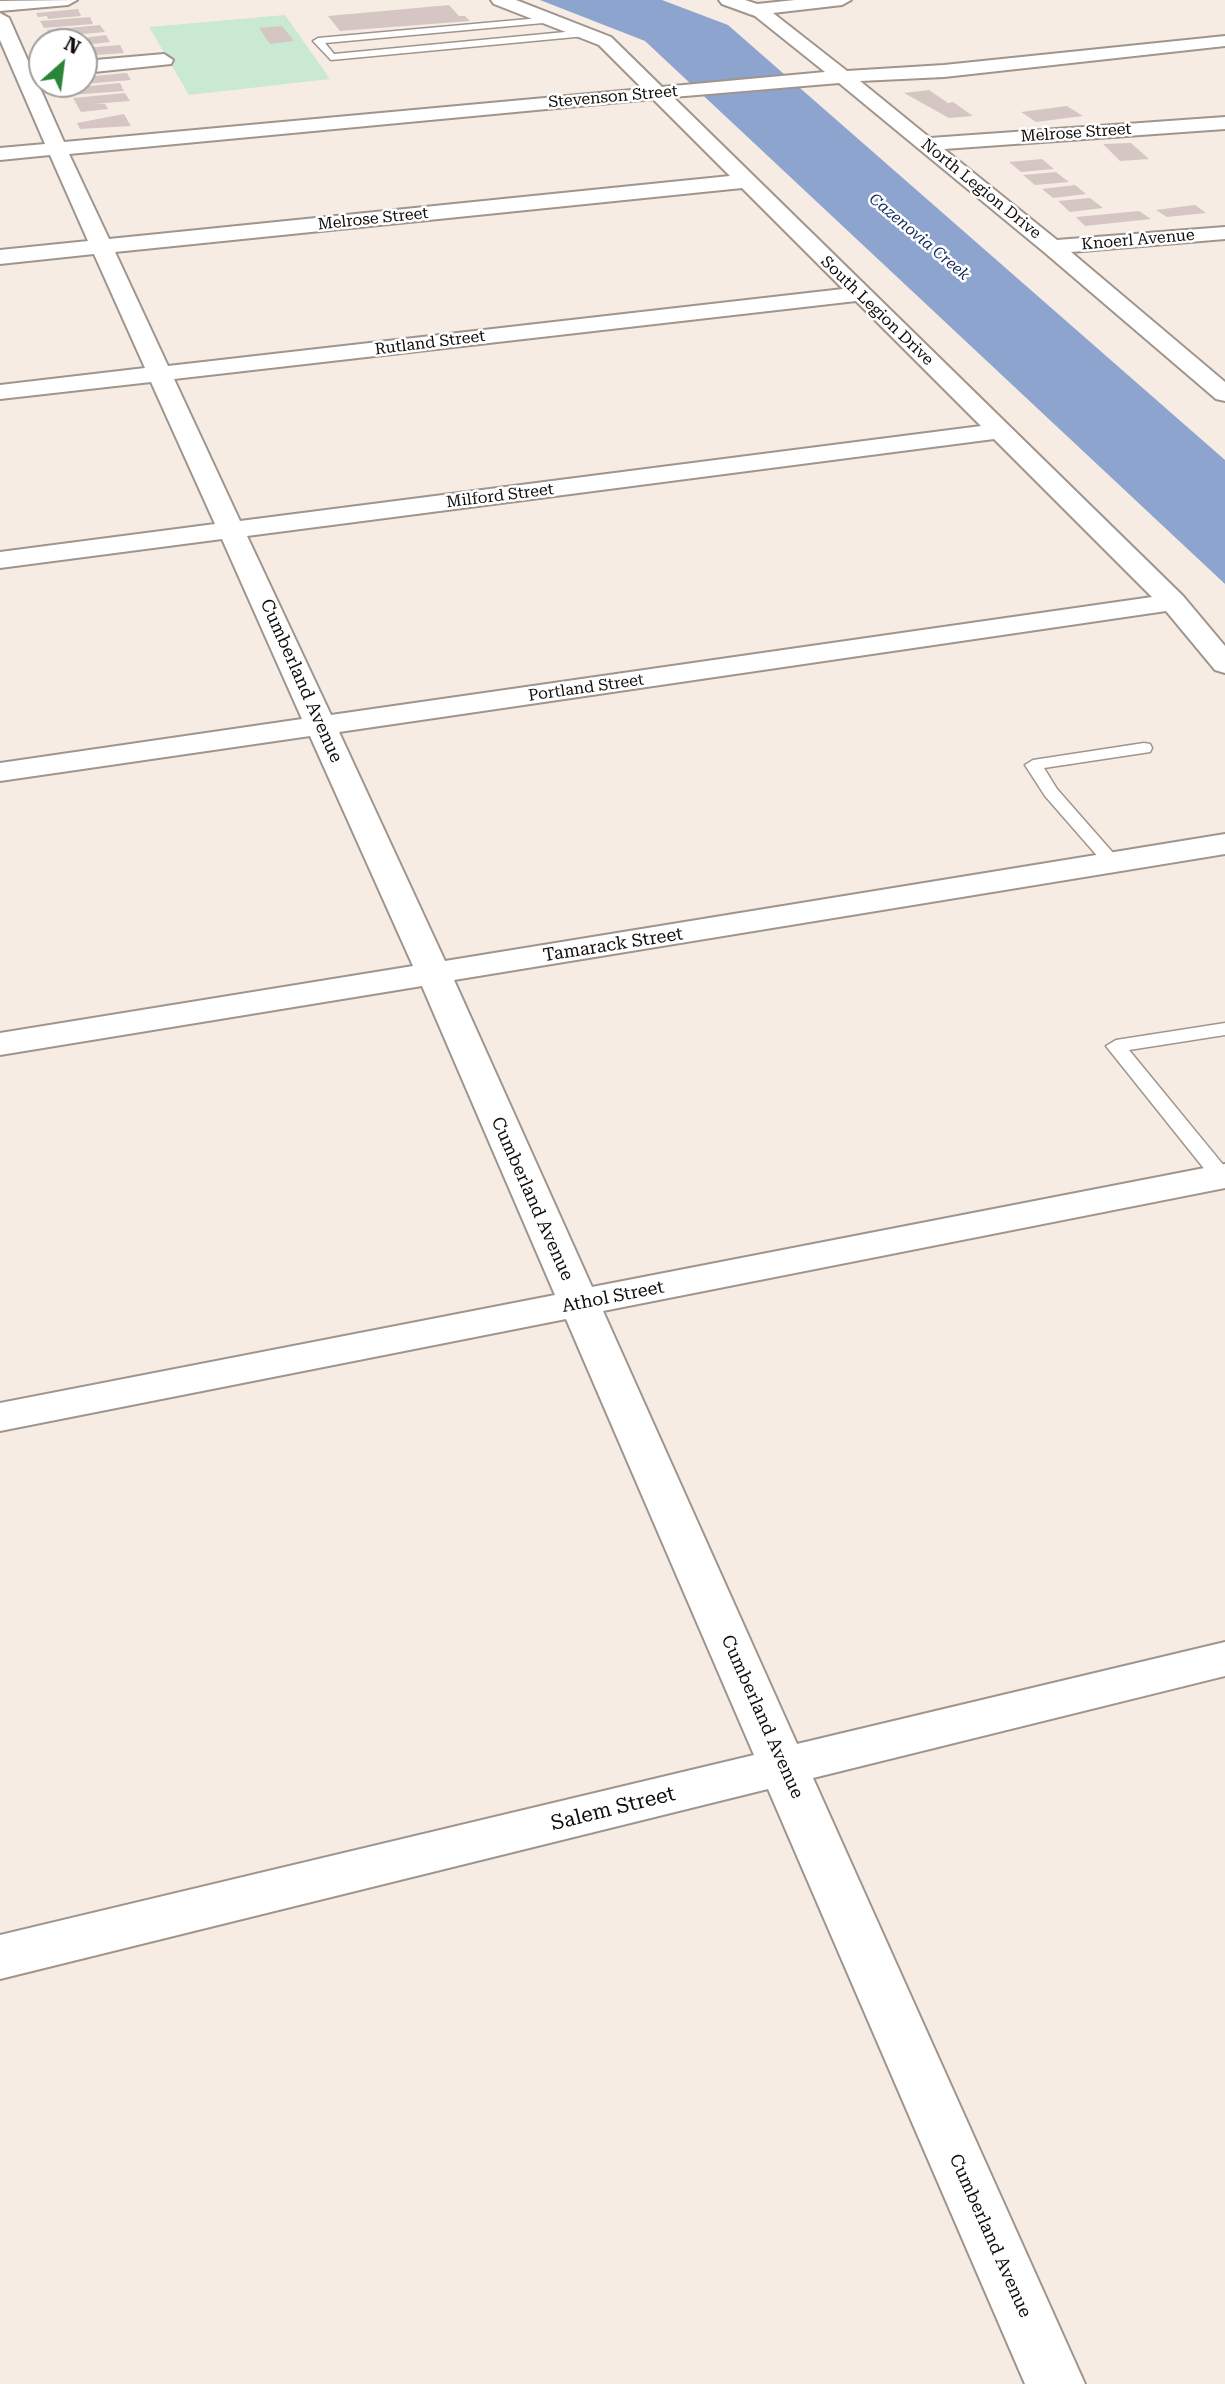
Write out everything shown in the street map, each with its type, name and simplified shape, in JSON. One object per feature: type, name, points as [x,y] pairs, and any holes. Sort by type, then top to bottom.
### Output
[{"type":"street","points":[[0,6],[68,0]]},
{"type":"street","name":"South Legion Drive","points":[[500,0],[605,41],[665,92],[746,181],[1173,602],[1225,664]]},
{"type":"street","name":"North Legion Drive","points":[[728,0],[761,12],[832,77],[926,144],[1225,394]]},
{"type":"street","points":[[754,10],[842,0]]},
{"type":"street","name":"Cumberland Avenue","points":[[0,18],[21,72],[103,246],[433,974],[1055,2384]]},
{"type":"street","name":"Stevenson Street","points":[[0,154],[832,77],[944,71],[1225,41]]},
{"type":"street","points":[[98,66],[164,60]]},
{"type":"street","name":"Melrose Street","points":[[926,144],[1225,123]]},
{"type":"street","name":"Melrose Street","points":[[0,257],[746,181]]},
{"type":"street","name":"Knoerl Avenue","points":[[1052,247],[1225,233]]},
{"type":"street","name":"Rutland Street","points":[[0,392],[860,294]]},
{"type":"street","points":[[1187,363],[1225,360]]},
{"type":"street","name":"Milford Street","points":[[0,560],[1001,431]]},
{"type":"street","name":"Portland Street","points":[[0,772],[1173,602]]},
{"type":"street","name":"Tamarack Street","points":[[0,1044],[1225,844]]},
{"type":"street","name":"Athol Street","points":[[0,1417],[1223,1176]]},
{"type":"street","name":"Salem Street","points":[[0,1957],[1225,1659]]},
{"type":"lane","points":[[551,20],[318,41],[331,57],[586,33]]},
{"type":"lane","points":[[1113,863],[1051,792],[1033,765],[1144,748]]},
{"type":"lane","points":[[1223,1176],[1116,1046],[1225,1029]]},
{"type":"green space","points":[[285,15],[330,79],[189,95],[149,27]]},
{"type":"water","name":"Cazenovia Creek","points":[[540,0],[662,0],[728,25],[1225,460],[1225,584],[645,41]]},
{"type":"building","points":[[449,5],[459,16],[465,16],[470,21],[340,31],[328,16]]},
{"type":"building","points":[[78,9],[81,16],[48,19],[47,16],[38,17],[36,13]]},
{"type":"building","points":[[90,17],[93,24],[44,28],[40,21]]},
{"type":"building","points":[[100,25],[105,32],[98,33],[98,28],[68,28]]},
{"type":"building","points":[[282,26],[294,41],[270,44],[259,28]]},
{"type":"building","points":[[106,35],[110,42],[98,43],[98,36]]},
{"type":"building","points":[[120,45],[124,53],[98,55],[98,47]]},
{"type":"building","points":[[127,73],[131,80],[98,83],[98,76]]},
{"type":"building","points":[[120,83],[124,91],[98,93],[98,85]]},
{"type":"building","points":[[929,90],[973,116],[949,118],[904,93]]},
{"type":"building","points":[[125,93],[130,101],[94,104],[105,104],[108,109],[81,112],[73,98],[98,98],[98,96]]},
{"type":"building","points":[[1067,106],[1083,116],[1036,122],[1021,112]]},
{"type":"building","points":[[124,114],[131,126],[80,129],[77,123]]},
{"type":"building","points":[[1131,143],[1149,159],[1120,161],[1103,144]]},
{"type":"building","points":[[1042,159],[1054,169],[1021,172],[1009,162]]},
{"type":"building","points":[[1056,172],[1069,182],[1035,185],[1023,175]]},
{"type":"building","points":[[1075,185],[1086,194],[1053,198],[1042,189]]},
{"type":"building","points":[[1090,198],[1103,208],[1070,212],[1058,201]]},
{"type":"building","points":[[1195,205],[1206,213],[1167,217],[1156,210]]},
{"type":"building","points":[[1139,211],[1151,219],[1085,226],[1076,217]]}]
